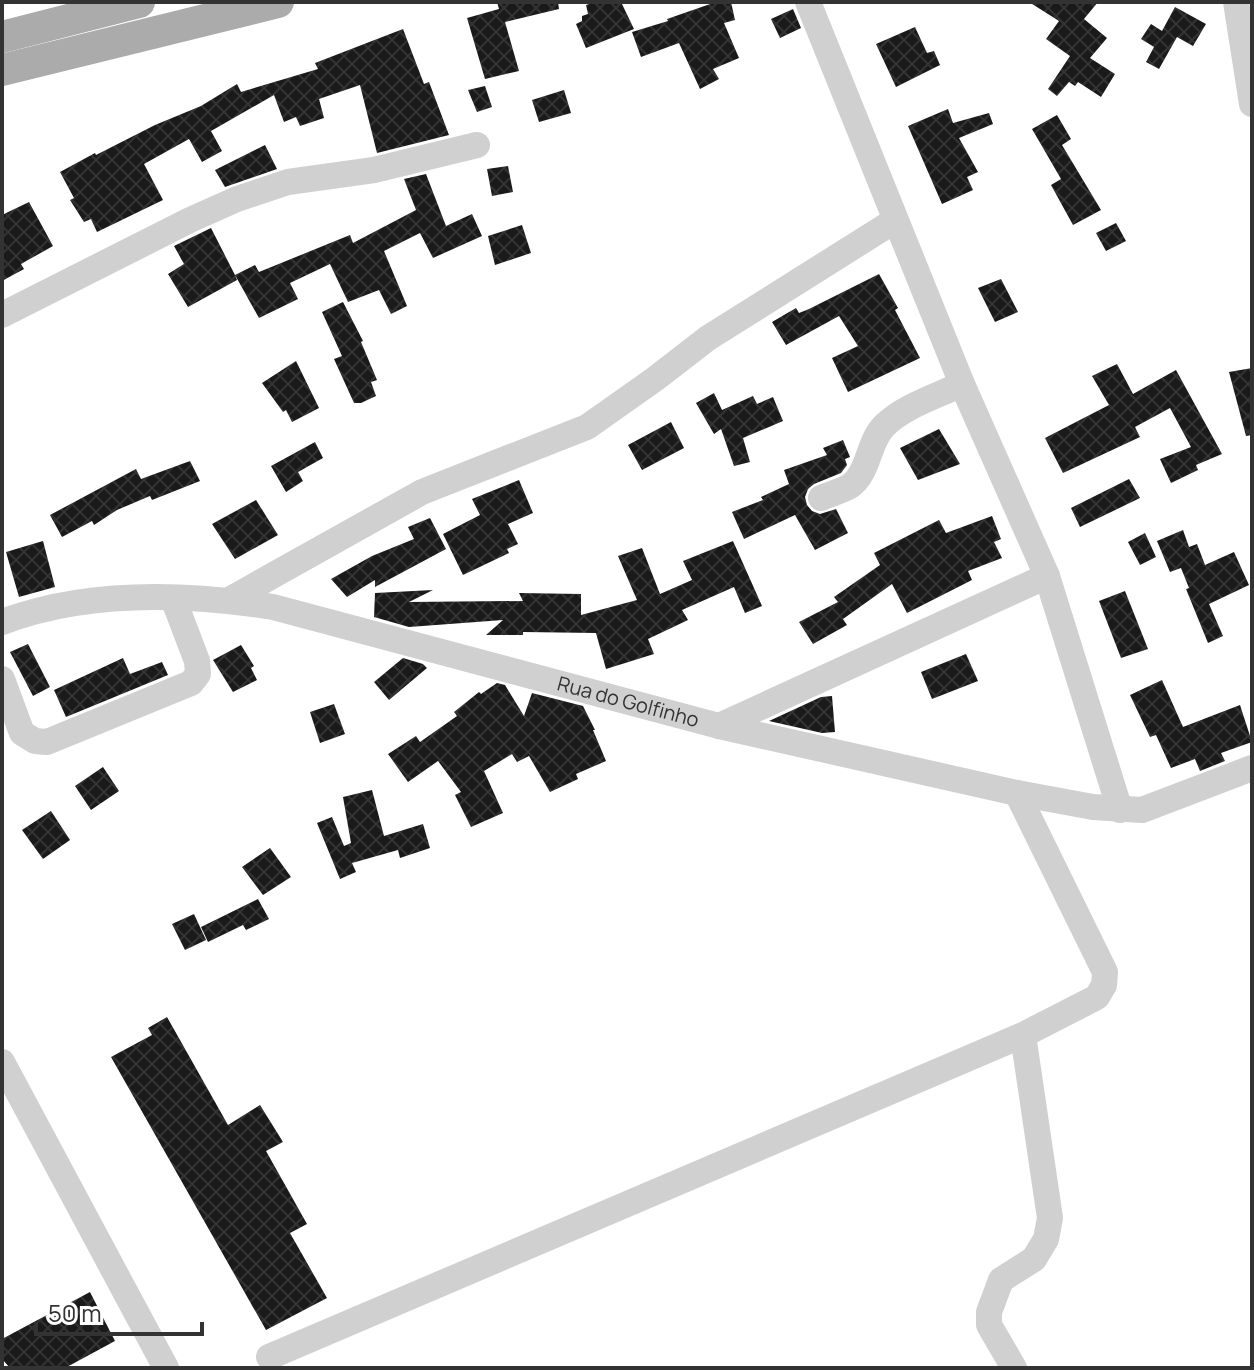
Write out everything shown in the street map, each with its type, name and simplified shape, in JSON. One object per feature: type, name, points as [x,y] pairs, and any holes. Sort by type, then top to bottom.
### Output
[{"type":"main road","points":[[2,37],[139,2]]},
{"type":"main road","points":[[2,70],[278,2]]},
{"type":"street","points":[[808,2],[894,221],[1047,576],[1120,810]]},
{"type":"street","points":[[1236,2],[1252,104]]},
{"type":"street","points":[[2,315],[237,199],[288,182],[374,170],[477,145]]},
{"type":"street","points":[[229,600],[422,492],[587,427],[708,338],[894,221]]},
{"type":"street","points":[[821,498],[850,486],[860,476],[882,427],[962,384]]},
{"type":"street","points":[[719,726],[1047,576]]},
{"type":"street","name":"Rua do Golfinho","points":[[2,622],[67,605],[126,598],[229,600],[273,607],[719,726],[1017,793],[1120,810],[1142,810],[1252,768]]},
{"type":"street","points":[[2,679],[22,733],[35,741],[47,742],[191,683],[198,674],[197,661],[173,598]]},
{"type":"street","points":[[269,1357],[1023,1035],[1097,997],[1104,985],[1105,972],[1017,793]]},
{"type":"street","points":[[1014,1368],[989,1325],[989,1312],[1001,1280],[1034,1259],[1046,1239],[1050,1218],[1023,1035]]},
{"type":"street","points":[[2,1062],[166,1368]]},
{"type":"building","points":[[497,2],[558,2],[559,9],[505,22],[519,71],[485,79],[467,18],[499,9]]},
{"type":"building","points":[[621,2],[634,29],[586,48],[576,24],[588,14],[586,5]]},
{"type":"building","points":[[716,2],[731,2],[735,20],[724,23],[739,58],[713,69],[719,79],[700,89],[679,43],[641,57],[632,32]]},
{"type":"building","points":[[1029,2],[1098,2],[1084,19],[1107,38],[1090,58],[1115,74],[1101,97],[1078,82],[1075,86],[1069,82],[1057,96],[1048,89],[1070,56],[1046,39],[1059,21]]},
{"type":"building","points":[[1175,7],[1206,24],[1193,46],[1177,37],[1159,69],[1146,62],[1154,47],[1141,39],[1151,24],[1162,31]]},
{"type":"building","points":[[793,9],[801,28],[780,38],[771,19]]},
{"type":"building","points":[[915,27],[927,53],[934,51],[940,65],[896,87],[876,44]]},
{"type":"building","points":[[403,29],[424,84],[429,82],[449,135],[377,153],[360,85],[319,99],[324,118],[300,126],[296,117],[284,122],[274,95],[211,131],[222,151],[202,162],[189,139],[144,164],[163,200],[97,232],[91,219],[84,222],[70,200],[74,198],[60,172],[95,153],[201,106],[237,84],[241,92],[318,69],[315,63]]},
{"type":"building","points":[[485,86],[492,107],[477,112],[468,90]]},
{"type":"building","points":[[564,90],[571,113],[539,122],[532,100]]},
{"type":"building","points":[[948,109],[953,123],[989,113],[993,124],[959,138],[978,172],[967,177],[973,190],[942,204],[908,126]]},
{"type":"building","points":[[1057,115],[1071,139],[1062,145],[1101,210],[1073,225],[1051,185],[1061,179],[1032,129]]},
{"type":"building","points":[[265,145],[277,169],[225,187],[215,170]]},
{"type":"building","points":[[508,166],[513,192],[492,196],[487,169]]},
{"type":"building","points":[[426,174],[446,226],[472,214],[482,236],[433,258],[420,233],[384,251],[407,306],[391,314],[379,290],[348,302],[330,264],[290,283],[298,299],[259,318],[235,275],[255,265],[259,272],[350,235],[353,243],[416,210],[404,179]]},
{"type":"building","points":[[29,202],[53,246],[21,264],[24,269],[2,281],[2,215]]},
{"type":"building","points":[[1116,223],[1126,241],[1106,251],[1096,233]]},
{"type":"building","points":[[522,225],[531,253],[495,265],[488,236]]},
{"type":"building","points":[[211,228],[237,280],[188,307],[168,274],[184,264],[174,246]]},
{"type":"building","points":[[879,274],[920,358],[848,392],[832,358],[858,346],[839,316],[786,345],[772,322],[796,308],[799,313],[809,309]]},
{"type":"building","points":[[1001,279],[1018,312],[995,322],[978,288]]},
{"type":"building","points":[[343,302],[363,341],[377,380],[371,382],[376,396],[361,403],[354,403],[334,359],[342,356],[322,312]]},
{"type":"building","points":[[296,361],[319,408],[292,422],[286,410],[283,412],[262,383]]},
{"type":"building","points":[[1117,364],[1133,394],[1176,370],[1222,454],[1196,465],[1198,470],[1171,483],[1160,459],[1191,447],[1170,408],[1135,427],[1140,437],[1063,473],[1045,438],[1109,405],[1092,376]]},
{"type":"building","points":[[1252,368],[1252,435],[1246,436],[1229,372]]},
{"type":"building","points":[[714,393],[722,410],[753,396],[757,404],[773,397],[783,421],[743,438],[750,462],[734,466],[721,429],[714,434],[696,403]]},
{"type":"building","points":[[671,422],[684,448],[642,470],[628,445]]},
{"type":"building","points":[[939,429],[960,464],[918,480],[900,448]]},
{"type":"building","points":[[843,440],[850,457],[845,459],[847,465],[841,473],[814,484],[805,497],[812,511],[820,514],[836,509],[848,533],[815,550],[795,515],[744,539],[732,512],[763,500],[761,497],[789,484],[784,470],[827,455],[823,448]]},
{"type":"building","points":[[315,442],[323,458],[298,472],[303,481],[286,492],[271,466]]},
{"type":"building","points":[[190,461],[200,481],[152,500],[150,496],[117,510],[94,525],[92,521],[62,537],[50,515],[136,469],[141,479]]},
{"type":"building","points":[[1129,479],[1140,498],[1080,527],[1071,508]]},
{"type":"building","points":[[519,480],[533,513],[508,524],[518,544],[507,549],[509,553],[463,575],[443,534],[480,515],[472,499]]},
{"type":"building","points":[[256,500],[278,535],[235,559],[212,524]]},
{"type":"building","points":[[992,516],[1001,539],[994,542],[1002,558],[968,571],[972,580],[907,613],[892,584],[843,619],[847,625],[813,644],[799,622],[838,602],[834,597],[880,565],[874,553],[939,520],[946,533]]},
{"type":"building","points":[[430,518],[446,549],[375,587],[375,580],[347,597],[331,579],[372,556],[414,539],[408,527]]},
{"type":"building","points":[[1183,530],[1189,547],[1197,544],[1205,565],[1234,552],[1249,585],[1209,604],[1223,636],[1208,643],[1186,589],[1189,588],[1181,568],[1170,572],[1157,541]]},
{"type":"building","points":[[1145,533],[1156,557],[1140,565],[1128,542]]},
{"type":"building","points":[[43,541],[55,587],[19,597],[6,552]]},
{"type":"building","points":[[733,541],[762,606],[745,613],[734,587],[682,610],[688,620],[648,639],[654,654],[606,669],[596,633],[486,635],[503,620],[409,627],[374,617],[375,593],[433,590],[409,602],[523,601],[519,593],[581,594],[581,615],[637,600],[618,556],[642,548],[660,594],[692,580],[683,561]]},
{"type":"building","points":[[1125,591],[1148,649],[1121,658],[1099,601]]},
{"type":"building","points":[[28,644],[50,687],[33,696],[10,652]]},
{"type":"building","points":[[241,645],[254,666],[251,668],[257,680],[233,692],[213,660]]},
{"type":"building","points":[[966,654],[978,681],[932,699],[921,672]]},
{"type":"building","points":[[123,658],[130,674],[162,662],[168,675],[66,717],[54,690]]},
{"type":"building","points":[[403,658],[427,668],[389,700],[374,682]]},
{"type":"building","points":[[1162,680],[1183,727],[1240,705],[1252,742],[1221,753],[1225,761],[1200,771],[1195,759],[1171,768],[1156,735],[1150,737],[1130,695]]},
{"type":"building","points":[[497,683],[505,685],[524,716],[532,693],[583,706],[606,761],[576,774],[578,779],[550,792],[529,756],[517,762],[512,754],[484,771],[503,813],[471,827],[455,795],[461,792],[438,761],[408,782],[388,754],[416,736],[420,742],[457,716],[454,712],[479,692],[481,694]]},
{"type":"building","points":[[832,696],[835,732],[822,733],[769,721],[821,697]]},
{"type":"building","points":[[334,704],[345,734],[320,743],[310,712]]},
{"type":"building","points":[[103,767],[119,791],[91,810],[75,786]]},
{"type":"building","points":[[372,790],[384,836],[423,824],[430,848],[400,858],[398,850],[352,863],[356,872],[340,879],[317,823],[332,817],[344,846],[351,843],[343,797]]},
{"type":"building","points":[[51,811],[70,840],[43,859],[22,830]]},
{"type":"building","points":[[270,848],[291,877],[263,895],[242,867]]},
{"type":"building","points":[[258,899],[269,919],[246,930],[243,925],[208,942],[201,927]]},
{"type":"building","points":[[194,914],[206,940],[185,950],[172,924]]},
{"type":"building","points":[[167,1017],[228,1125],[260,1105],[283,1142],[266,1151],[307,1224],[290,1233],[327,1298],[266,1330],[111,1057],[152,1035],[148,1028]]},
{"type":"building","points":[[90,1292],[115,1341],[65,1368],[10,1368],[2,1359],[2,1339]]}]
